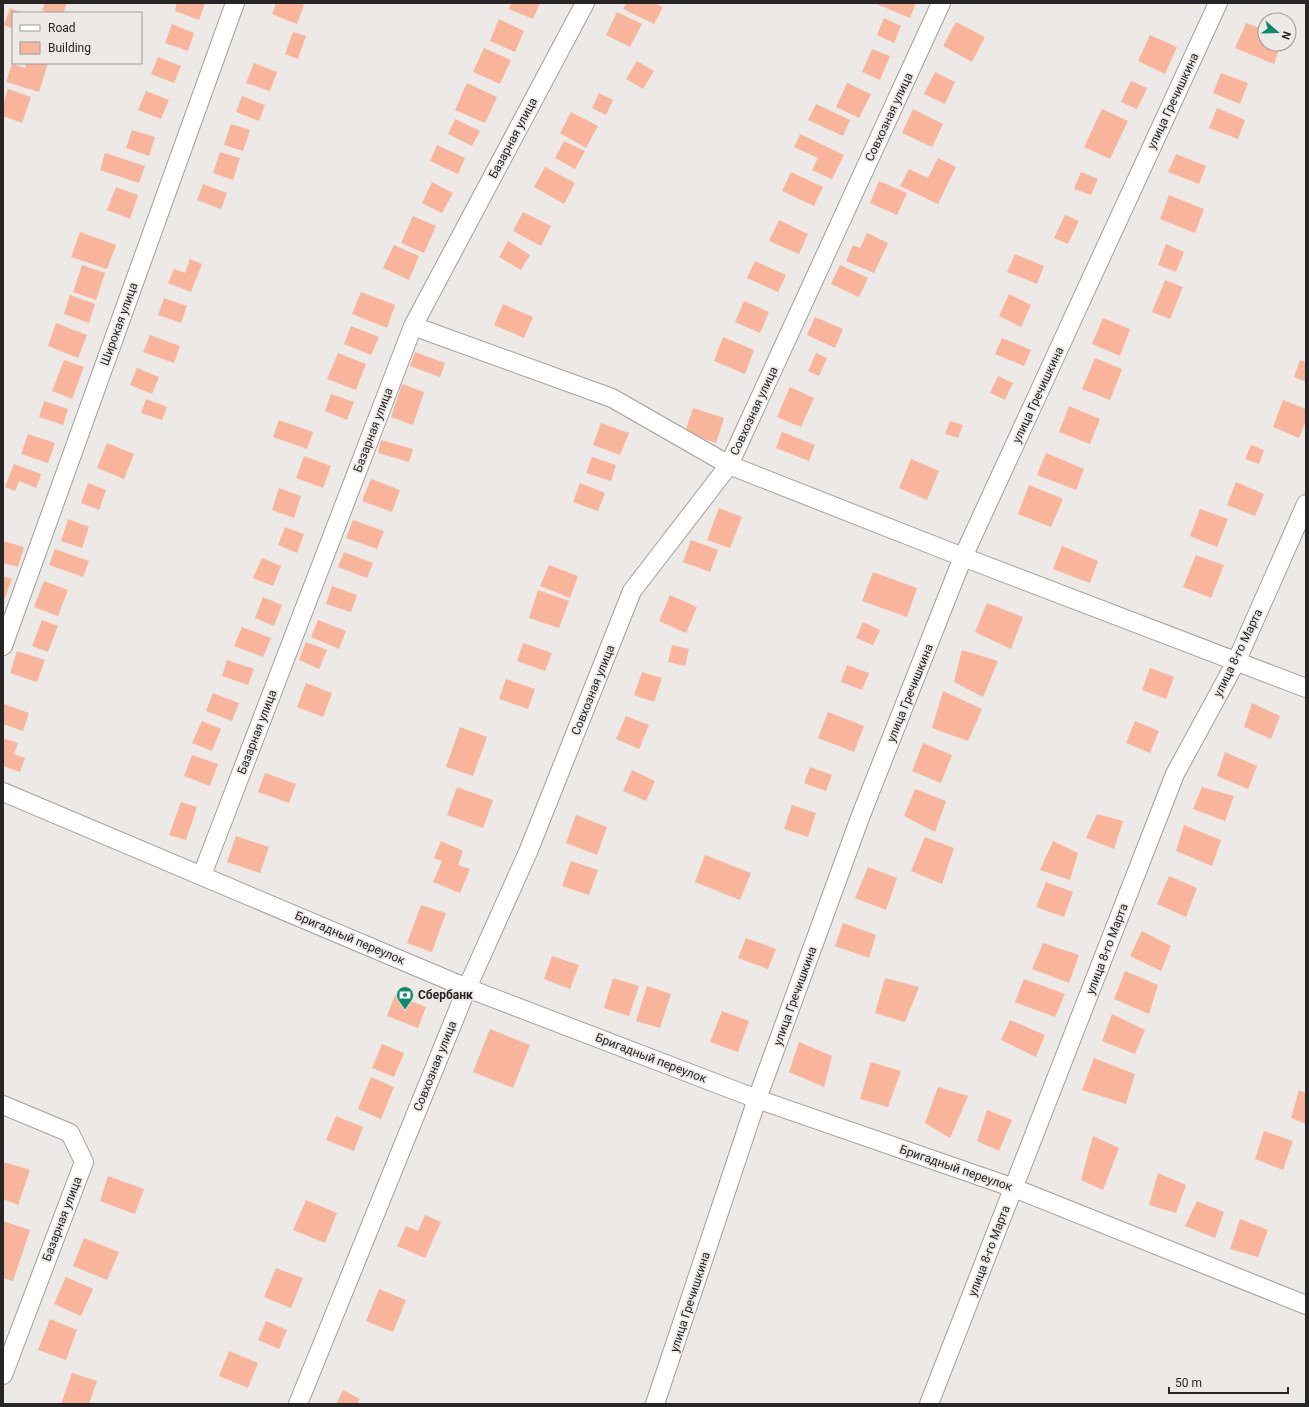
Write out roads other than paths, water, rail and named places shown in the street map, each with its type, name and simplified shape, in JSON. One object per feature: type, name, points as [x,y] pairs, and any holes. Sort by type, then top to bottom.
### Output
[{"type":"street","name":"Широкая улица","points":[[3,646],[235,3]]},
{"type":"street","name":"Базарная улица","points":[[202,875],[413,326],[585,3]]},
{"type":"street","name":"Совхозная улица","points":[[298,1404],[467,988],[528,852],[632,591],[729,465],[941,3]]},
{"type":"street","name":"улица Гречишкина","points":[[655,1404],[757,1099],[861,815],[963,558],[1218,3]]},
{"type":"street","points":[[413,326],[612,398],[729,465],[963,558],[1237,660],[1306,688]]},
{"type":"street","name":"улица 8-го Марта","points":[[930,1404],[1175,774],[1237,660],[1306,504]]},
{"type":"street","name":"Бригадный переулок","points":[[3,792],[467,988],[757,1099],[1014,1188],[1306,1305]]},
{"type":"street","name":"Базарная улица","points":[[3,1105],[70,1133],[84,1162],[3,1375]]},
{"type":"place","name":"Сбербанк","points":[[405,1010]]}]
